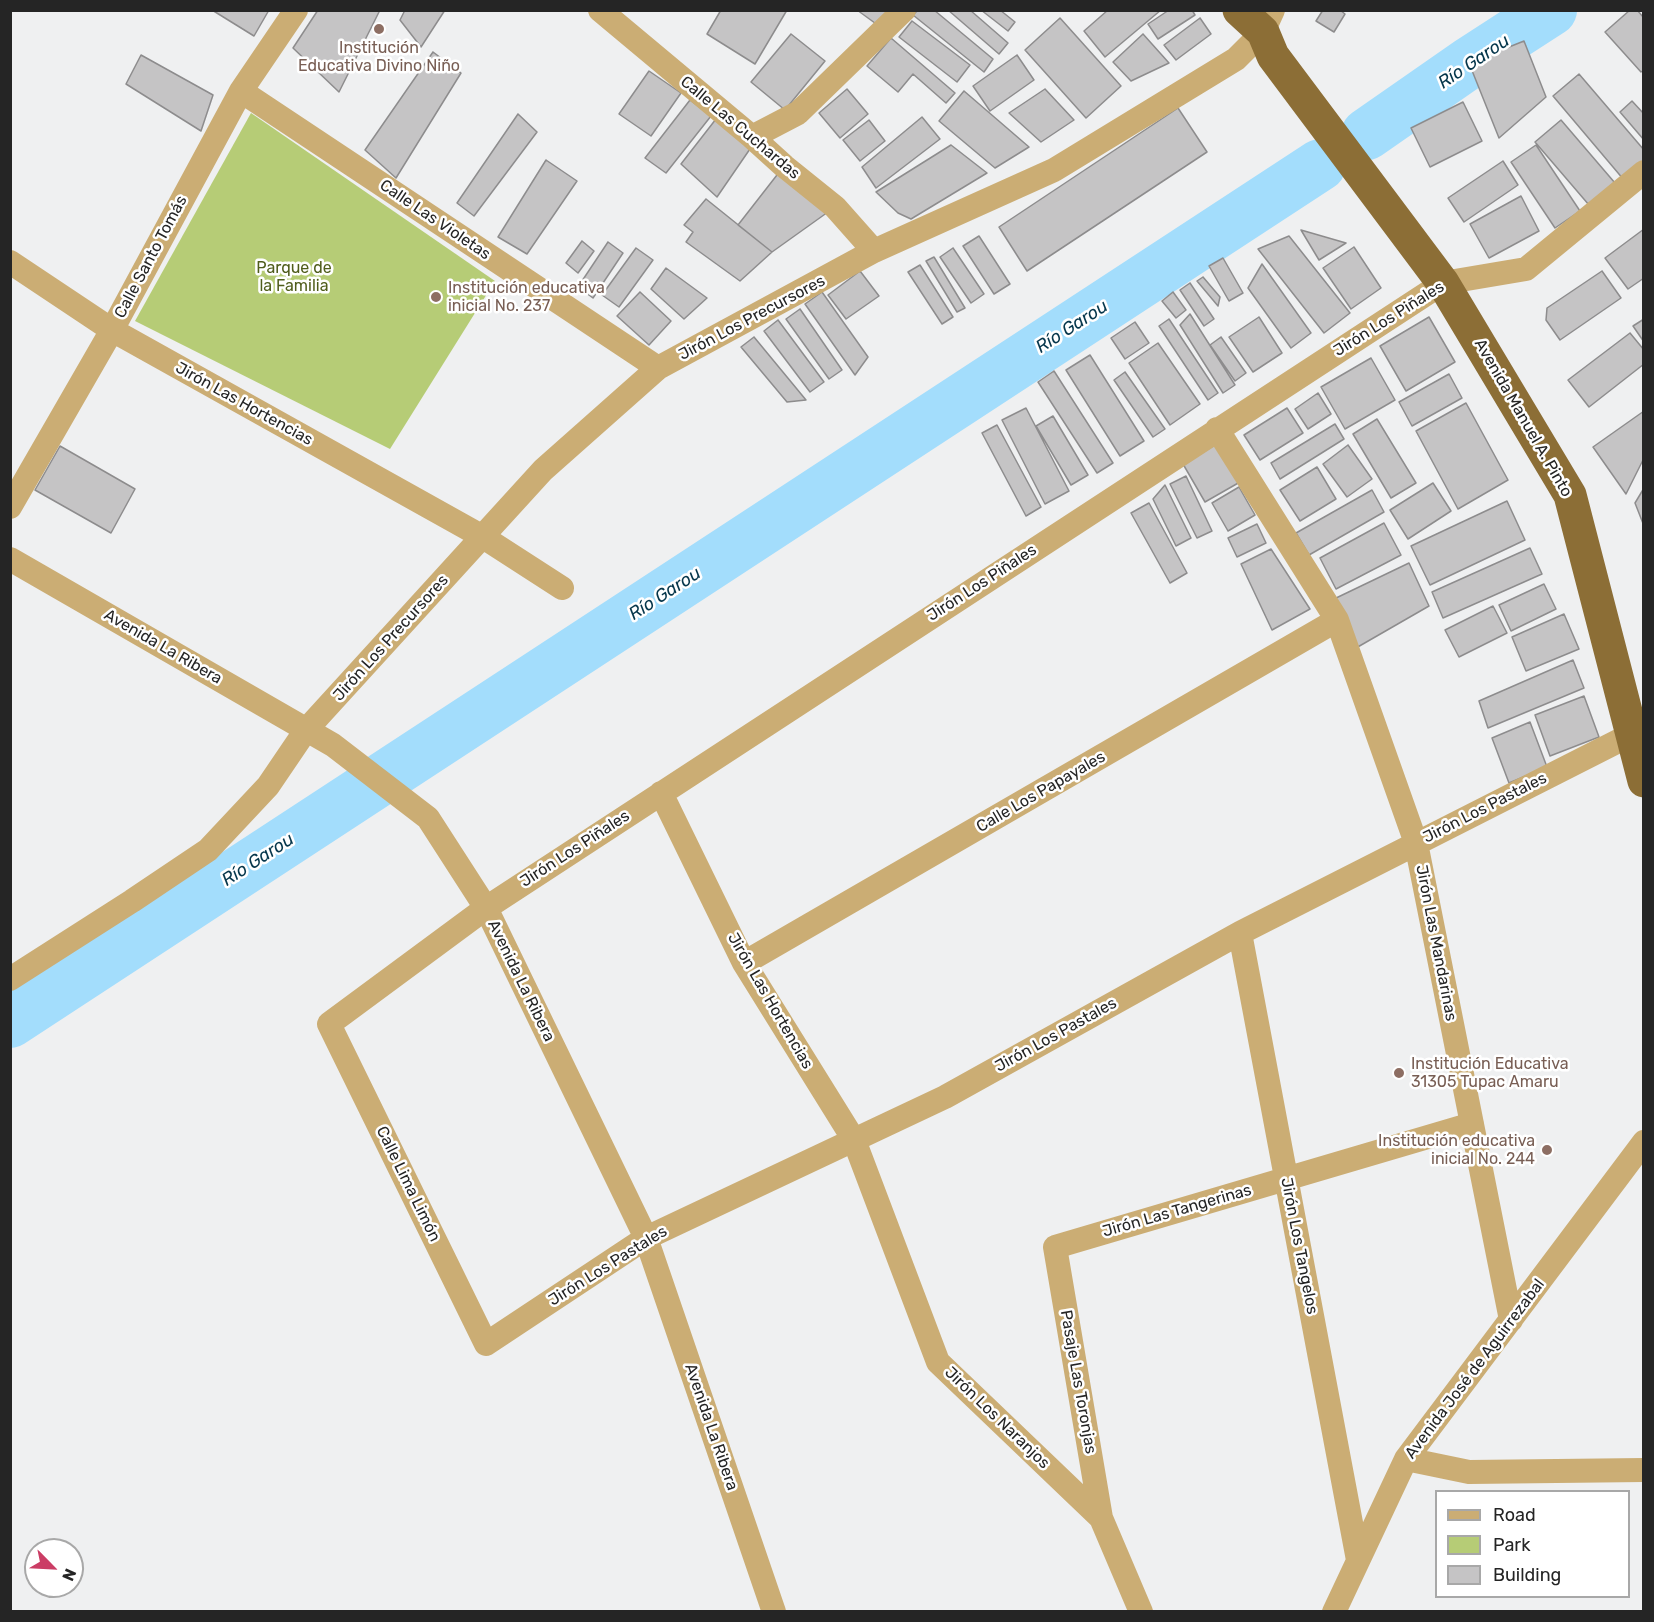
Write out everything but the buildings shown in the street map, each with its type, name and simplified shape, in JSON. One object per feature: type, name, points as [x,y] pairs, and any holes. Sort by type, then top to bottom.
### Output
[{"type":"highway","points":[[1239,10],[1268,21]]},
{"type":"highway","name":"Avenida Manuel A. Pinto","points":[[1268,21],[1273,56],[1443,283],[1570,495],[1637,731],[1644,781]]},
{"type":"street","name":"Calle Santo Tomás","points":[[10,507],[112,330],[241,92],[296,10]]},
{"type":"street","name":"Calle Las Cuchardas","points":[[600,10],[784,166],[836,207],[873,251]]},
{"type":"street","points":[[752,137],[798,113],[904,10]]},
{"type":"street","name":"Jirón Los Precursores","points":[[10,979],[132,902],[208,850],[268,786],[306,730],[543,470],[658,368],[873,251],[1054,170],[1236,59],[1268,21]]},
{"type":"street","name":"Calle Las Violetas","points":[[241,92],[658,368]]},
{"type":"street","name":"Jirón Los Piñales","points":[[329,1024],[486,908],[1443,283],[1526,269],[1644,172]]},
{"type":"street","name":"Jirón Las Hortencias","points":[[10,262],[112,330],[483,537],[562,588]]},
{"type":"street","name":"Jirón Las Mandarinas","points":[[1217,429],[1337,620],[1416,843],[1511,1320]]},
{"type":"street","name":"Avenida La Ribera","points":[[10,559],[333,745],[428,818],[486,908],[646,1238],[774,1611]]},
{"type":"street","name":"Calle Los Papayales","points":[[744,963],[1337,620]]},
{"type":"street","name":"Jirón Los Pastales","points":[[486,1344],[646,1238],[945,1097],[1240,933],[1637,731]]},
{"type":"street","name":"Jirón Las Hortencias","points":[[661,793],[744,963],[854,1140]]},
{"type":"street","name":"Jirón Los Tangelos","points":[[1240,933],[1358,1560]]},
{"type":"street","name":"Calle Lima Limón","points":[[329,1024],[486,1344]]},
{"type":"street","name":"Jirón Las Tangerinas","points":[[1056,1246],[1472,1124]]},
{"type":"street","name":"Jirón Los Naranjos","points":[[854,1140],[938,1362],[1101,1518],[1141,1611]]},
{"type":"street","name":"Avenida José de Aguirrezabal","points":[[1334,1611],[1406,1459],[1644,1142]]},
{"type":"street","name":"Pasaje Las Toronjas","points":[[1056,1246],[1101,1518]]},
{"type":"street","points":[[1406,1459],[1469,1472],[1644,1470]]},
{"type":"green space","name":"Parque de la Familia","points":[[251,113],[495,281],[390,449],[135,321]]},
{"type":"waterway","name":"Río Garou","points":[[1367,134],[1469,63],[1551,10]]},
{"type":"waterway","name":"Río Garou","points":[[10,1022],[1320,165]]},
{"type":"place","name":"Institución Educativa Divino Niño","points":[[379,29]]},
{"type":"place","name":"Institución educativa inicial No. 237","points":[[436,297]]},
{"type":"place","name":"Institución Educativa 31305 Tupac Amaru","points":[[1399,1073]]},
{"type":"place","name":"Institución educativa inicial No. 244","points":[[1547,1150]]}]
